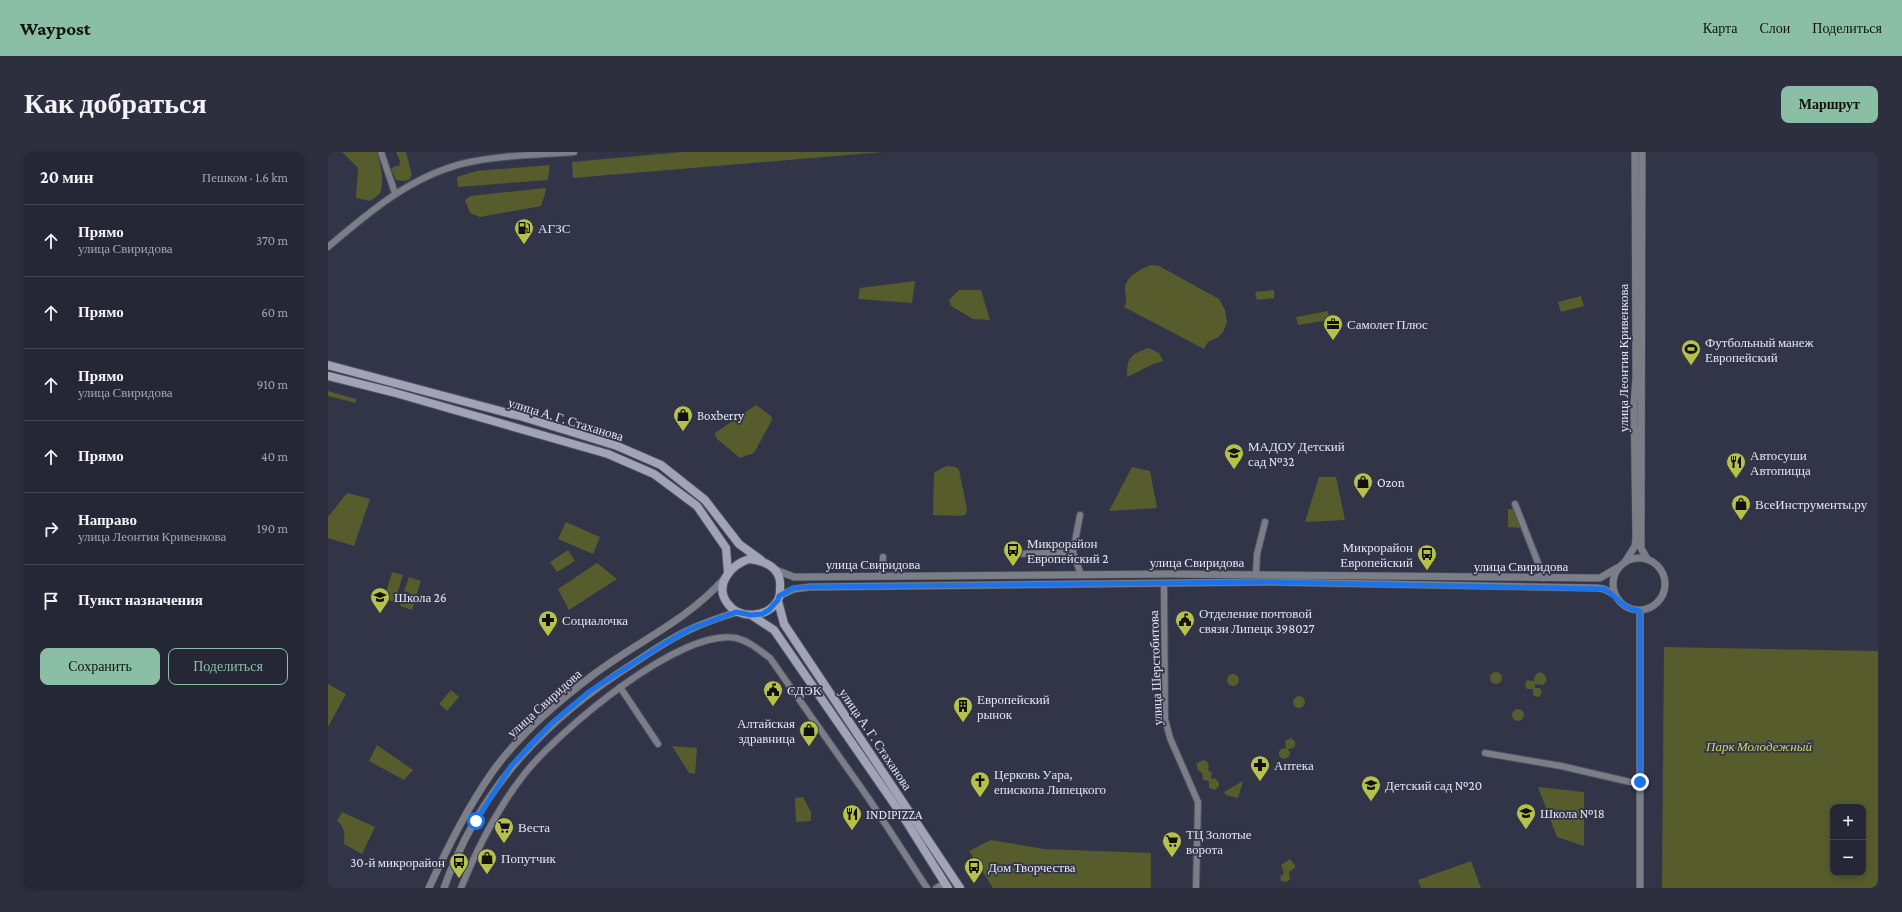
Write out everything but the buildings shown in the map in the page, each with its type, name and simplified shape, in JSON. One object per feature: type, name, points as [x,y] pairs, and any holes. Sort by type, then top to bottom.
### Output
[{"type":"main road","name":"улица А. Г. Стаханова","points":[[328,365],[558,428],[617,446],[661,465],[705,500],[738,544],[761,560]]},
{"type":"main road","name":"улица А. Г. Стаханова","points":[[328,376],[399,394],[608,454],[654,474],[697,506],[726,548],[726,576]]},
{"type":"main road","points":[[749,559],[761,560],[776,570],[781,583],[778,598],[769,610],[762,614],[751,615],[736,612],[728,603],[722,592],[726,576],[739,562],[749,559]]},
{"type":"main road","name":"улица А. Г. Стаханова","points":[[778,598],[784,624],[960,888]]},
{"type":"main road","name":"улица А. Г. Стаханова","points":[[751,615],[774,630],[906,821],[947,886]]},
{"type":"street","points":[[381,152],[395,193]]},
{"type":"street","points":[[328,247],[395,193],[439,171],[464,163],[517,154],[574,152]]},
{"type":"street","name":"улица Леонтия Кривенкова","points":[[1625,562],[1635,546],[1636,538],[1634,404],[1636,377],[1635,152]]},
{"type":"street","name":"улица Леонтия Кривенкова","points":[[1642,152],[1641,548],[1647,559]]},
{"type":"street","points":[[1515,504],[1544,578]]},
{"type":"street","points":[[1080,515],[1073,552],[1081,575]]},
{"type":"street","points":[[1256,574],[1257,554],[1265,522]]},
{"type":"street","points":[[1013,554],[1073,552]]},
{"type":"street","points":[[882,576],[883,557]]},
{"type":"street","points":[[1640,557],[1647,559],[1655,564],[1662,573],[1665,582],[1664,592],[1658,602],[1648,609],[1640,611],[1626,608],[1613,594],[1613,579],[1618,568],[1625,562],[1640,557]]},
{"type":"street","name":"улица Свиридова","points":[[776,570],[794,577],[1256,574],[1600,578],[1618,568]]},
{"type":"street","name":"улица Свиридова","points":[[429,888],[452,837],[466,811],[491,773],[516,744],[565,697],[609,664],[689,612],[708,596],[726,576]]},
{"type":"street","name":"улица Свиридова","points":[[778,598],[794,588],[810,587],[1266,582],[1597,588],[1604,589],[1613,594]]},
{"type":"street","name":"улица Шерстобитова","points":[[1164,584],[1165,719],[1170,738],[1198,802],[1196,888]]},
{"type":"street","points":[[1640,611],[1640,888]]},
{"type":"street","name":"улица Свиридова","points":[[444,888],[465,841],[500,781],[531,744],[552,723],[590,691],[662,645],[690,629],[736,612]]},
{"type":"street","points":[[461,888],[483,838],[503,804],[526,772],[552,742],[620,687],[679,651],[705,640],[736,638],[752,644],[770,658],[869,799],[927,888]]},
{"type":"street","points":[[620,687],[658,744]]},
{"type":"street","points":[[1485,753],[1561,766],[1630,782],[1640,782]]},
{"type":"street","points":[[936,888],[947,886]]},
{"type":"green space","points":[[342,152],[377,152],[382,185],[377,196],[370,201],[356,198],[358,168]]},
{"type":"green space","points":[[396,152],[406,152],[412,175],[409,180],[396,180],[391,169],[395,166],[399,166],[400,161]]},
{"type":"green space","points":[[682,152],[883,152],[573,178],[572,162]]},
{"type":"green space","points":[[550,165],[548,180],[458,187],[457,177],[476,171]]},
{"type":"green space","points":[[545,188],[546,190],[541,206],[480,217],[470,213],[465,200],[470,196]]},
{"type":"green space","points":[[1151,265],[1159,266],[1219,299],[1225,310],[1227,322],[1223,332],[1217,338],[1208,342],[1204,349],[1124,307],[1126,300],[1125,288],[1128,280],[1139,271]]},
{"type":"green space","points":[[915,281],[912,303],[858,299],[860,288]]},
{"type":"green space","points":[[959,290],[981,290],[990,320],[973,319],[951,306],[949,300]]},
{"type":"green space","points":[[1274,290],[1274,298],[1257,300],[1255,292]]},
{"type":"green space","points":[[1581,296],[1584,306],[1561,312],[1558,302]]},
{"type":"green space","points":[[1328,311],[1329,320],[1298,325],[1296,317]]},
{"type":"green space","points":[[1149,348],[1159,353],[1163,361],[1153,364],[1127,377],[1128,365],[1131,358],[1138,352]]},
{"type":"green space","points":[[328,391],[356,399],[356,403],[328,396]]},
{"type":"green space","points":[[756,405],[771,416],[772,420],[754,453],[740,458],[716,438],[715,433]]},
{"type":"green space","points":[[948,466],[956,467],[959,470],[967,509],[966,514],[962,516],[933,515],[934,473]]},
{"type":"green space","points":[[1132,467],[1150,471],[1157,508],[1109,511]]},
{"type":"green space","points":[[1319,477],[1336,477],[1345,520],[1305,522]]},
{"type":"green space","points":[[347,493],[370,499],[354,546],[328,538],[328,517]]},
{"type":"green space","points":[[1508,509],[1513,509],[1521,528],[1508,527]]},
{"type":"green space","points":[[566,522],[600,537],[593,554],[558,539]]},
{"type":"green space","points":[[568,550],[575,561],[557,572],[550,562]]},
{"type":"green space","points":[[597,563],[617,579],[569,610],[558,589]]},
{"type":"green space","points":[[392,572],[403,575],[395,602],[384,599]]},
{"type":"green space","points":[[409,577],[421,581],[416,596],[404,591]]},
{"type":"green space","points":[[402,597],[415,601],[412,610],[400,606]]},
{"type":"green space","name":"Парк Молодежный","points":[[1664,647],[1878,651],[1878,888],[1662,888]]},
{"type":"green space","points":[[1498,672],[1501,673],[1501,683],[1494,684],[1491,683],[1490,676],[1491,673]]},
{"type":"green space","points":[[1540,672],[1544,674],[1547,680],[1543,685],[1535,684],[1535,688],[1540,688],[1542,692],[1540,696],[1537,697],[1533,695],[1533,689],[1527,689],[1525,685],[1527,680],[1534,681],[1535,675]]},
{"type":"green space","points":[[1231,674],[1235,674],[1239,680],[1235,686],[1231,686],[1227,682],[1227,678]]},
{"type":"green space","points":[[328,684],[346,694],[328,727]]},
{"type":"green space","points":[[451,690],[459,697],[447,711],[439,704]]},
{"type":"green space","points":[[1297,696],[1301,696],[1305,702],[1301,708],[1297,708],[1293,704],[1293,700]]},
{"type":"green space","points":[[1516,709],[1520,709],[1524,715],[1520,721],[1516,721],[1512,717],[1512,713]]},
{"type":"green space","points":[[1291,738],[1295,742],[1295,746],[1288,749],[1290,753],[1289,757],[1283,759],[1279,756],[1279,751],[1286,748],[1285,741]]},
{"type":"green space","points":[[377,745],[413,770],[404,780],[369,761]]},
{"type":"green space","points":[[672,746],[697,748],[695,774],[689,773]]},
{"type":"green space","points":[[1203,760],[1206,761],[1209,766],[1208,770],[1212,773],[1211,779],[1215,778],[1219,783],[1219,786],[1215,790],[1209,788],[1209,781],[1203,780],[1202,773],[1197,769],[1197,763]]},
{"type":"green space","points":[[1243,781],[1238,798],[1226,795],[1224,792]]},
{"type":"green space","points":[[1538,787],[1584,792],[1584,846],[1557,837]]},
{"type":"green space","points":[[803,797],[811,812],[811,821],[796,822],[795,798]]},
{"type":"green space","points":[[342,812],[375,827],[362,854],[344,844],[344,831],[340,823],[337,821]]},
{"type":"green space","points":[[991,840],[1044,849],[1151,853],[1151,888],[993,888],[969,851]]},
{"type":"green space","points":[[1290,859],[1295,865],[1295,868],[1289,872],[1290,879],[1287,882],[1281,881],[1280,877],[1284,873],[1281,865]]},
{"type":"green space","points":[[1471,861],[1481,888],[1421,888],[1418,880]]},
{"type":"place","name":"АГЗС","points":[[524,245]]},
{"type":"place","name":"Самолет Плюс","points":[[1333,341]]},
{"type":"place","name":"Футбольный манеж Европейский","points":[[1691,366]]},
{"type":"place","name":"Boxberry","points":[[683,432]]},
{"type":"place","name":"МАДОУ Детский сад №32","points":[[1234,470]]},
{"type":"place","name":"Автосуши Автопицца","points":[[1736,479]]},
{"type":"place","name":"Ozon","points":[[1363,499]]},
{"type":"place","name":"ВсеИнструменты.ру","points":[[1741,521]]},
{"type":"place","name":"Микрорайон Европейский 2","points":[[1013,567]]},
{"type":"place","name":"Микрорайон Европейский","points":[[1427,571]]},
{"type":"place","name":"Школа 26","points":[[380,614]]},
{"type":"place","name":"Социалочка","points":[[548,637]]},
{"type":"place","name":"Отделение почтовой связи Липецк 398027","points":[[1185,637]]},
{"type":"place","name":"СДЭК","points":[[773,707]]},
{"type":"place","name":"Европейский рынок","points":[[963,723]]},
{"type":"place","name":"Алтайская здравница","points":[[809,747]]},
{"type":"place","name":"Аптека","points":[[1260,782]]},
{"type":"place","name":"Церковь Уара, епископа Липецкого","points":[[980,798]]},
{"type":"place","name":"Детский сад №20","points":[[1371,802]]},
{"type":"place","name":"Школа №18","points":[[1526,830]]},
{"type":"place","name":"INDIPIZZA","points":[[852,831]]},
{"type":"place","name":"Веста","points":[[504,844]]},
{"type":"place","name":"ТЦ Золотые ворота","points":[[1172,858]]},
{"type":"place","name":"Попутчик","points":[[487,875]]},
{"type":"place","name":"30-й микрорайон","points":[[459,879]]},
{"type":"place","name":"Дом Творчества","points":[[974,884]]},
{"type":"route","points":[[476,821],[500,781],[511,766],[552,723],[590,691],[690,629],[736,612],[746,615],[762,614],[769,610],[778,600],[779,596],[794,588],[810,587],[1266,582],[1604,589],[1613,594],[1626,608],[1640,611],[1640,782]]}]
